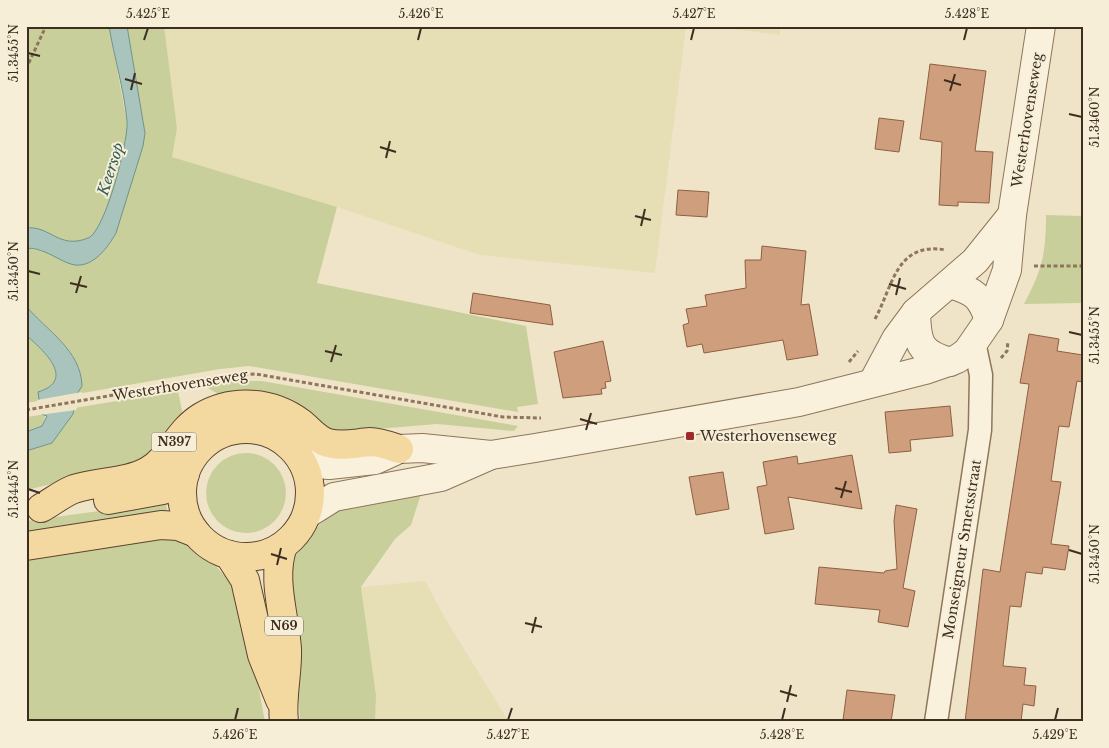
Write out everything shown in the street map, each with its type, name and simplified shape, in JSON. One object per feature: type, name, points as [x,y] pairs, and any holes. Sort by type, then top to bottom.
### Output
[{"type":"main road","name":"N397","points":[[34,509],[73,489],[138,476],[150,470],[165,456],[185,429],[217,409],[236,405],[266,407],[285,413],[329,444],[372,442],[400,448]]},
{"type":"main road","name":"N397","points":[[26,546],[161,525],[178,526],[196,533],[208,544],[230,555],[257,556],[283,546],[300,529],[307,514],[310,482],[301,458],[278,437],[258,430],[238,429],[218,435],[201,447],[185,474],[182,484],[183,505],[196,533]]},
{"type":"main road","name":"N397","points":[[34,509],[154,492],[171,486],[185,474]]},
{"type":"main road","name":"N69","points":[[283,546],[278,567],[287,650],[283,714]]},
{"type":"main road","name":"N69","points":[[230,555],[245,580],[262,655],[283,714]]},
{"type":"street","name":"Westerhovenseweg","points":[[307,514],[334,497],[441,477],[491,455],[798,402],[950,362],[967,352],[981,331],[1007,270],[1012,215],[1041,26]]},
{"type":"street","points":[[873,382],[896,339],[916,312],[975,261],[1012,215]]},
{"type":"street","points":[[950,284],[969,290],[977,296],[985,307],[981,331]]},
{"type":"street","points":[[916,312],[917,332],[924,349],[932,356],[981,375]]},
{"type":"street","name":"Monseigneur Smetsstraat","points":[[936,722],[980,430],[981,331]]},
{"type":"street","name":"Westerhovenseweg","points":[[301,458],[312,463],[329,465],[375,460],[400,448],[422,448],[491,455]]},
{"type":"path","points":[[26,69],[46,26]]},
{"type":"path","points":[[875,320],[901,262],[916,252],[944,250],[975,261]]},
{"type":"path","points":[[1033,266],[1083,266]]},
{"type":"path","points":[[841,366],[848,363],[862,345]]},
{"type":"path","name":"Westerhovenseweg","points":[[26,410],[225,376],[256,374],[503,417],[543,418]]},
{"type":"shaded area","points":[[164,26],[686,26],[655,273],[480,255],[337,207],[172,157],[177,128]]},
{"type":"shaded area","points":[[710,26],[780,26],[780,35]]},
{"type":"shaded area","points":[[425,581],[445,618],[509,722],[375,722],[376,694],[361,587]]},
{"type":"green space","points":[[26,26],[109,26],[127,122],[126,135],[114,188],[105,216],[95,234],[79,241],[59,240],[38,229],[26,228]]},
{"type":"green space","points":[[127,26],[164,26],[177,128],[172,157],[337,207],[317,283],[526,326],[538,404],[517,407],[518,412],[249,366],[220,369],[77,394],[82,386],[76,361],[62,342],[26,306],[26,249],[37,249],[84,264],[145,133]]},
{"type":"green space","points":[[1046,215],[1083,216],[1083,303],[1024,304],[1042,261]]},
{"type":"green space","points":[[26,335],[48,356],[56,372],[55,380],[38,392],[39,401],[26,403]]},
{"type":"green space","points":[[230,381],[262,381],[518,426],[514,431],[437,424],[341,432],[220,395],[204,386]]},
{"type":"green space","points":[[178,391],[183,415],[172,424],[150,452],[136,462],[122,468],[26,490],[26,451],[52,443],[73,414],[74,408]]},
{"type":"green space","points":[[46,414],[42,426],[26,432],[26,417]]},
{"type":"green space","points":[[246,453],[261,456],[274,465],[283,478],[286,493],[283,508],[274,521],[261,530],[246,533],[231,530],[218,521],[209,508],[206,493],[209,478],[218,465],[231,456]]},
{"type":"green space","points":[[422,491],[411,525],[395,539],[361,587],[376,695],[375,722],[300,722],[291,562],[318,526],[336,511]]},
{"type":"green space","points":[[165,502],[168,513],[26,538],[26,521]]},
{"type":"green space","points":[[154,534],[178,538],[214,564],[230,582],[255,667],[265,722],[26,722],[26,555]]},
{"type":"water","points":[[109,26],[127,26],[145,133],[143,146],[116,233],[100,255],[88,263],[75,265],[38,250],[26,249],[26,228],[42,230],[69,241],[78,241],[88,238],[95,232],[102,220],[115,184],[127,131],[124,97]]},
{"type":"water","points":[[26,306],[69,351],[76,362],[82,386],[77,394],[73,414],[52,443],[26,451],[26,432],[42,426],[47,416],[41,414],[38,392],[49,387],[55,380],[56,373],[48,356],[26,335]]},
{"type":"pier","points":[[82,392],[76,410],[39,415],[37,400]]},
{"type":"building","points":[[930,64],[986,71],[975,151],[993,152],[989,203],[958,202],[958,206],[939,205],[942,142],[920,139]]},
{"type":"building","points":[[879,118],[904,121],[899,152],[875,149]]},
{"type":"building","points":[[678,190],[709,192],[707,217],[676,215]]},
{"type":"building","points":[[762,246],[806,251],[801,305],[809,304],[818,355],[787,360],[783,340],[704,353],[702,344],[687,347],[683,325],[689,323],[686,309],[707,306],[705,295],[746,288],[745,260],[761,260]]},
{"type":"building","points":[[473,293],[550,305],[553,325],[470,313]]},
{"type":"building","points":[[1029,334],[1059,339],[1057,351],[1083,355],[1083,382],[1077,381],[1069,427],[1059,426],[1051,481],[1061,482],[1051,544],[1069,546],[1065,570],[1043,567],[1042,574],[1026,572],[1021,607],[1010,606],[1003,666],[1026,668],[1024,685],[1036,686],[1034,706],[1023,704],[1021,722],[965,722],[983,569],[1000,572],[1029,384],[1020,383]]},
{"type":"building","points":[[603,341],[611,381],[605,382],[606,388],[601,389],[602,394],[563,398],[554,352]]},
{"type":"building","points":[[950,406],[953,436],[910,440],[911,451],[889,453],[885,412]]},
{"type":"building","points":[[852,455],[862,509],[788,497],[794,529],[765,534],[757,487],[767,485],[763,462],[797,456],[798,464]]},
{"type":"building","points":[[723,472],[729,509],[696,515],[689,477]]},
{"type":"building","points":[[896,505],[917,509],[903,588],[915,591],[908,627],[878,622],[880,610],[815,604],[819,567],[884,573],[885,571],[897,569],[894,521]]},
{"type":"building","points":[[847,690],[895,695],[891,722],[843,720]]},
{"type":"place","name":"Westerhovenseweg","points":[[690,436]]},
{"type":"water label","name":"Keersop","points":[[111,169]]}]
